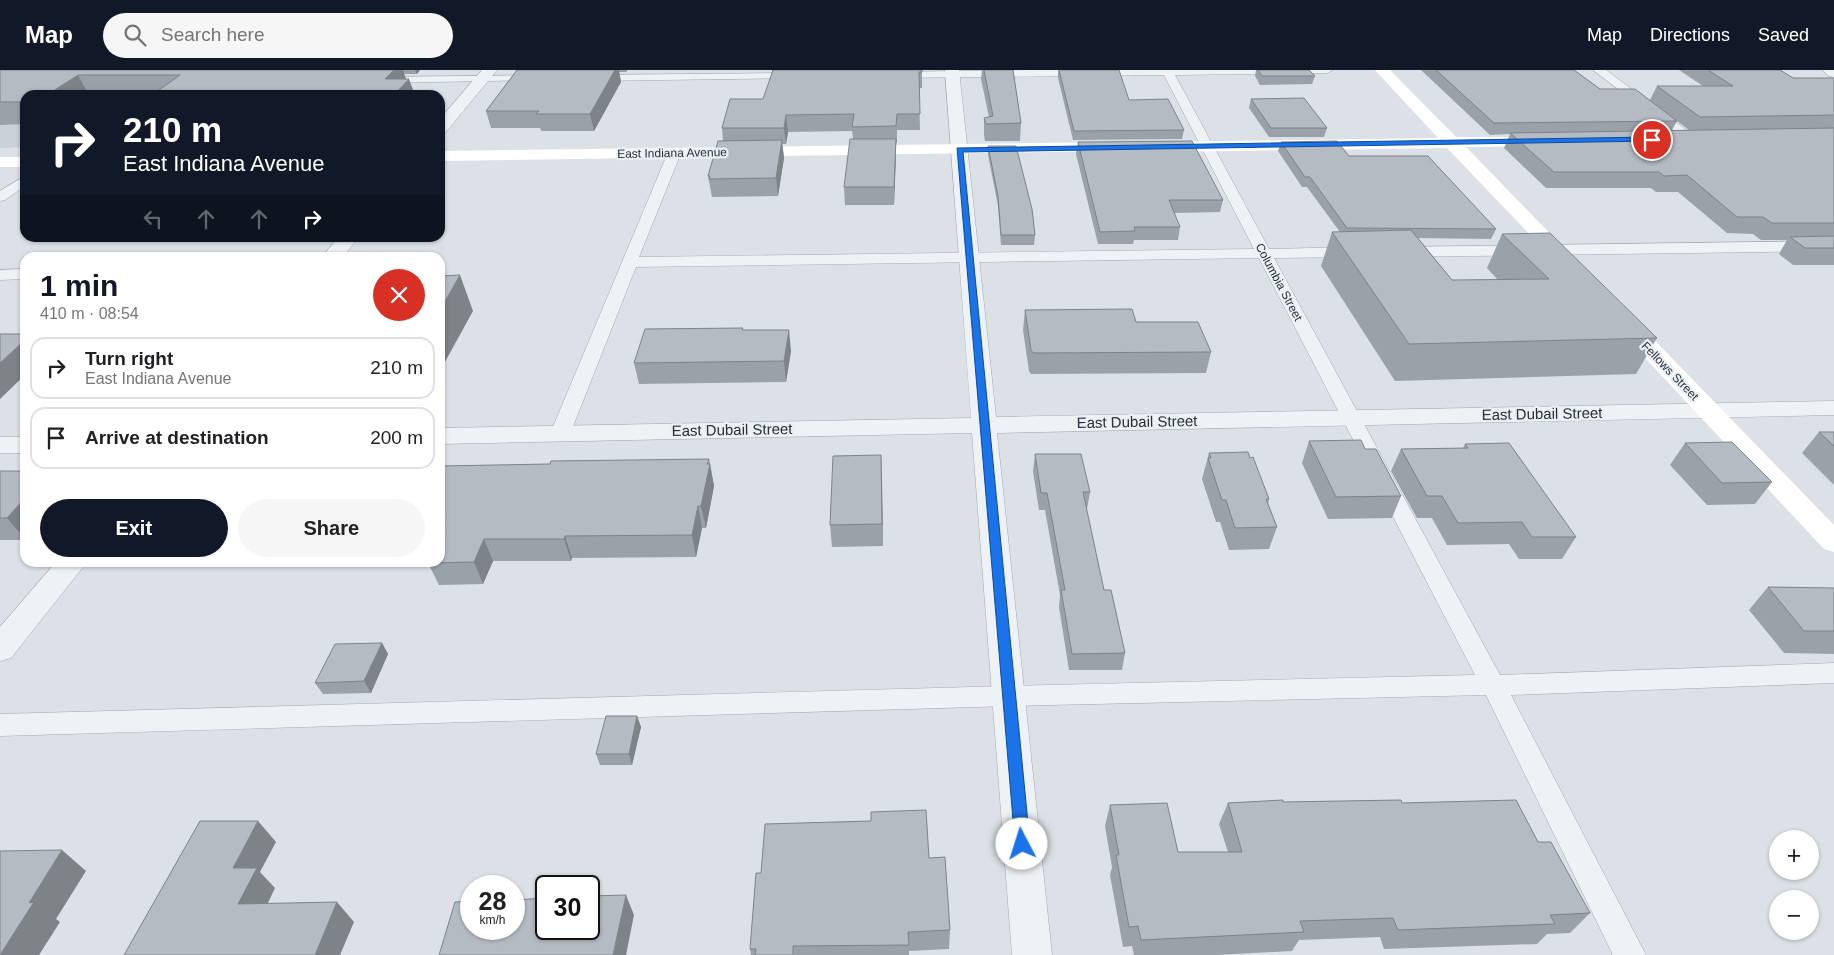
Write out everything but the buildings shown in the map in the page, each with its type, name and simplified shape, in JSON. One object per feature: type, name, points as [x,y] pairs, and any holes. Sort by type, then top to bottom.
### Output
[{"type":"street","points":[[1382,70],[1581,277]]},
{"type":"street","points":[[1829,70],[1834,73]]},
{"type":"street","points":[[953,72],[983,425],[1032,955]]},
{"type":"street","points":[[445,122],[486,74]]},
{"type":"street","points":[[1662,139],[1711,139]]},
{"type":"street","name":"East Indiana Avenue","points":[[445,156],[1563,141]]},
{"type":"street","points":[[0,162],[20,162]]},
{"type":"street","points":[[336,252],[345,242]]},
{"type":"street","name":"Fellows Street","points":[[1607,304],[1834,542]]},
{"type":"street","name":"East Dubail Street","points":[[445,436],[1834,408]]},
{"type":"street","points":[[0,445],[20,444]]},
{"type":"street","points":[[0,650],[69,567]]},
{"type":"lane","points":[[883,75],[953,72],[1327,70]]},
{"type":"lane","points":[[1599,70],[1692,139]]},
{"type":"lane","name":"Columbia Street","points":[[1167,71],[1493,685],[1630,955]]},
{"type":"lane","points":[[372,80],[486,74],[555,78]]},
{"type":"lane","points":[[585,78],[814,76]]},
{"type":"lane","points":[[560,434],[674,153]]},
{"type":"lane","points":[[0,197],[20,183]]},
{"type":"lane","points":[[631,262],[970,259],[1834,246]]},
{"type":"lane","points":[[0,275],[20,274]]},
{"type":"lane","points":[[0,725],[1009,696],[1493,685],[1834,673]]},
{"type":"shaded area","points":[[0,105],[20,105],[20,147],[0,148]]},
{"type":"route","points":[[1022,844],[983,425],[960,150],[1652,140]]}]
